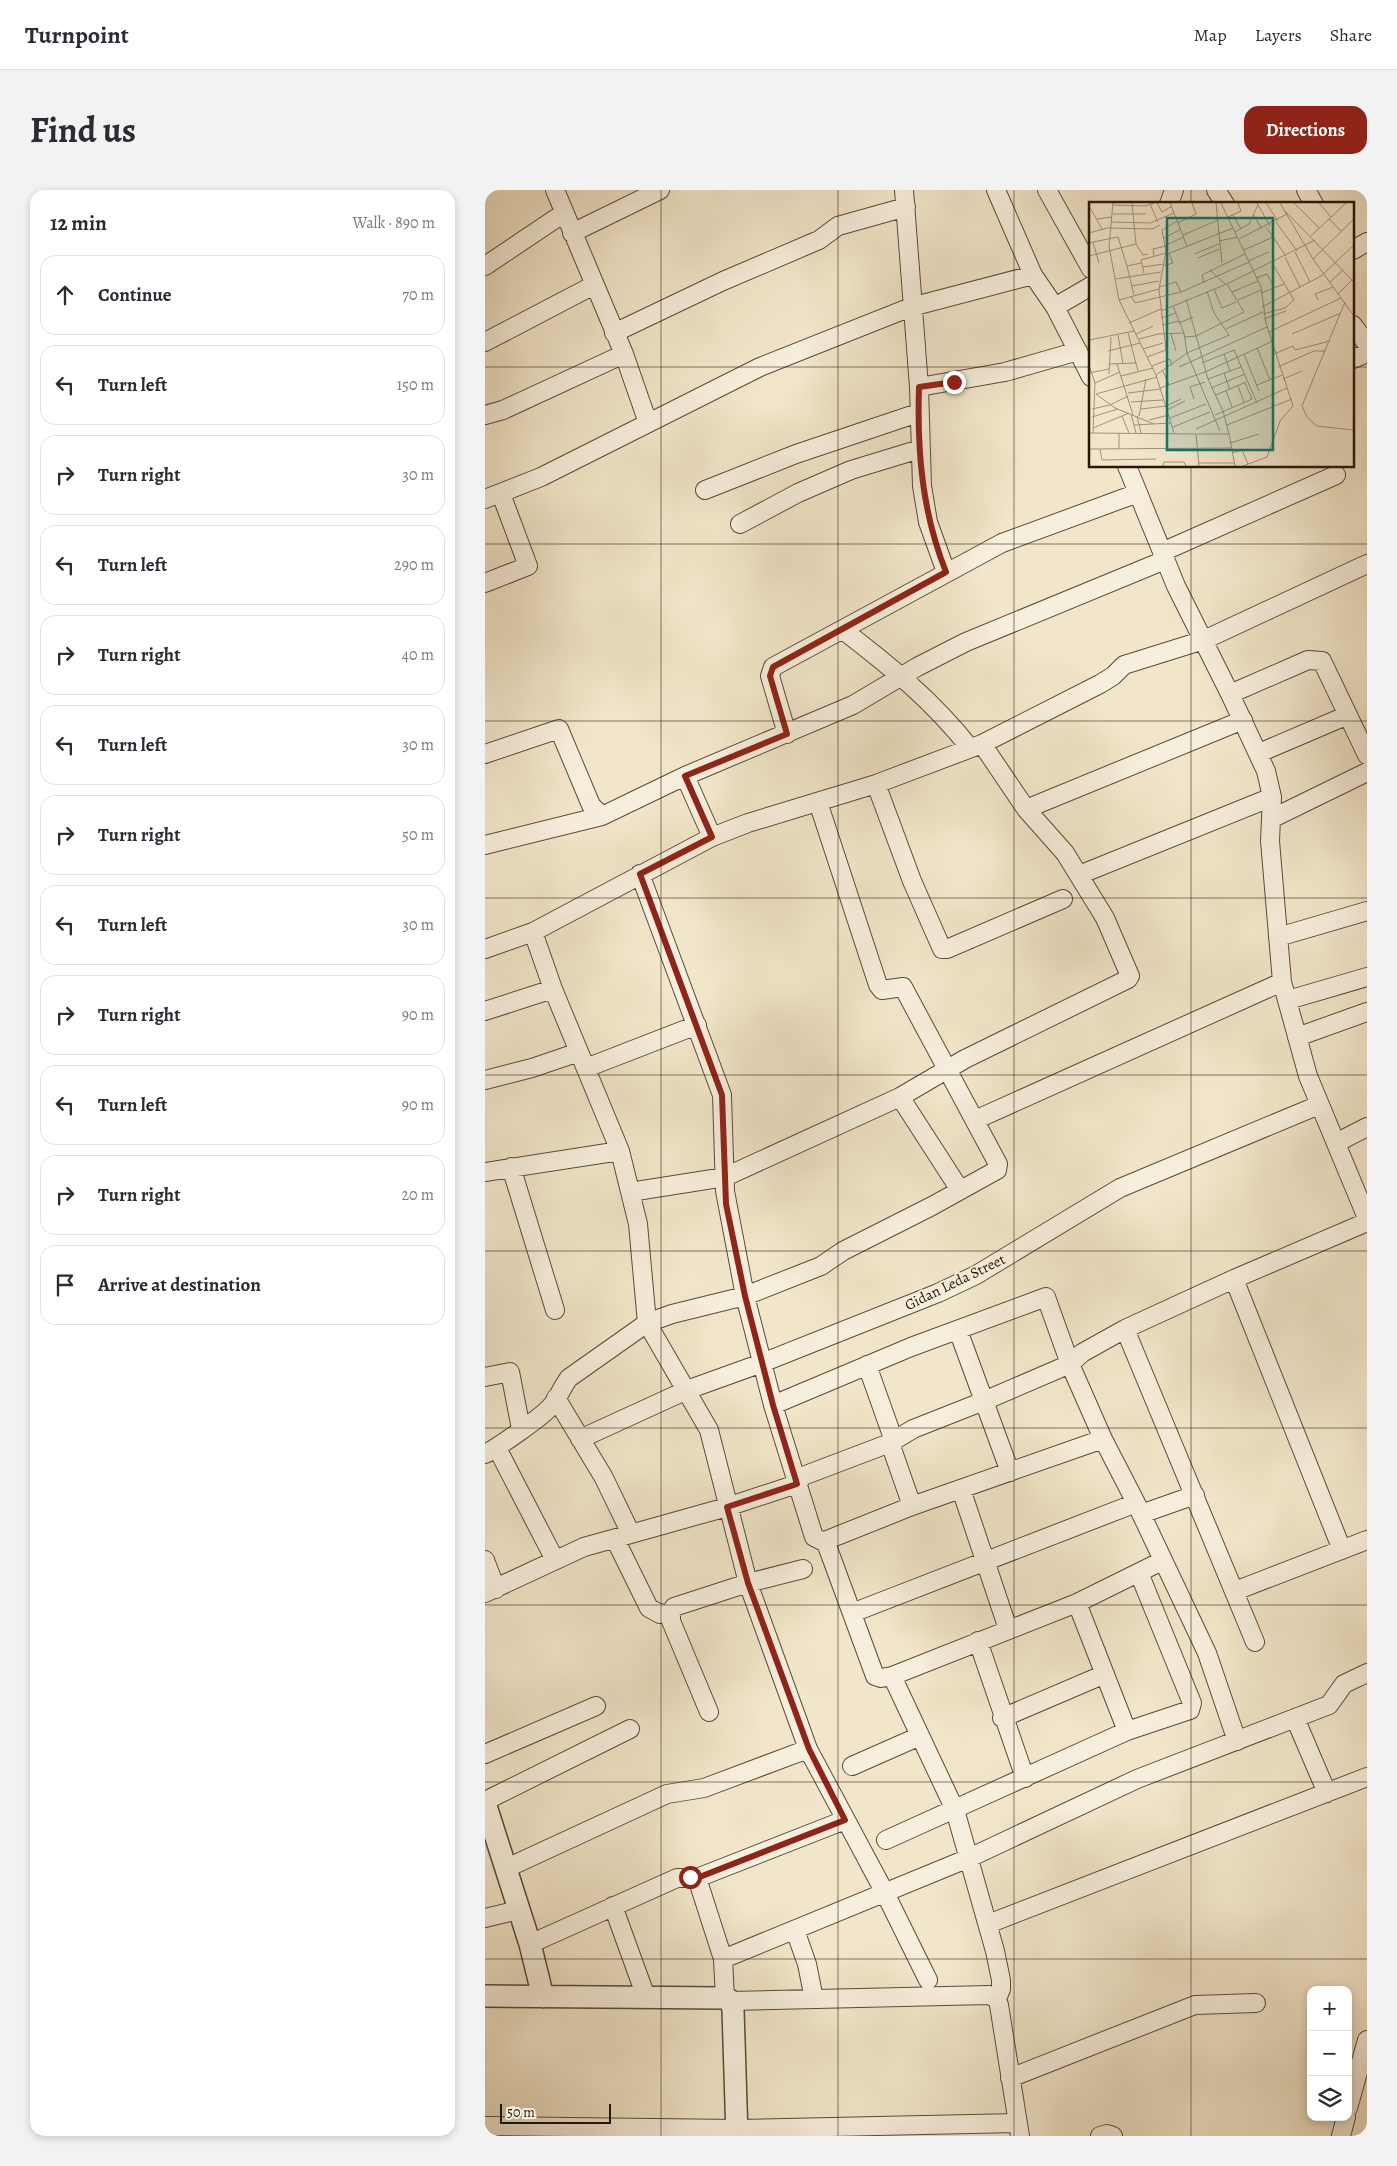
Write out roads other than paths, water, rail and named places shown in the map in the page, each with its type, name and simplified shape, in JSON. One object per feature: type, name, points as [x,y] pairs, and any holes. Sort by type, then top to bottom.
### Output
[{"type":"street","points":[[555,190],[624,354],[648,423]]},
{"type":"street","points":[[572,233],[660,190]]},
{"type":"street","points":[[997,190],[1033,275],[1055,308],[1089,370]]},
{"type":"street","points":[[1047,190],[1089,265]]},
{"type":"street","points":[[1170,202],[1174,190]]},
{"type":"street","points":[[1216,190],[1224,202]]},
{"type":"street","points":[[1306,190],[1313,202]]},
{"type":"street","points":[[614,333],[723,281],[819,240],[839,226],[905,199],[911,308],[919,387],[918,413],[922,486],[929,522],[946,572]]},
{"type":"street","points":[[485,266],[564,213]]},
{"type":"street","points":[[1354,249],[1367,242]]},
{"type":"street","points":[[485,583],[528,566],[493,496],[541,478],[760,367],[911,308],[1033,275]]},
{"type":"street","points":[[485,342],[594,285]]},
{"type":"street","points":[[1055,308],[1089,287]]},
{"type":"street","points":[[1354,326],[1367,344]]},
{"type":"street","points":[[919,387],[1005,372],[1078,351]]},
{"type":"street","points":[[1354,359],[1367,353]]},
{"type":"street","points":[[485,415],[503,410],[624,354]]},
{"type":"street","points":[[705,490],[796,454],[918,413]]},
{"type":"street","points":[[740,524],[798,493],[851,470],[920,449]]},
{"type":"street","points":[[1128,468],[1164,556],[1259,753],[1272,797],[1270,841],[1282,982],[1319,1106],[1367,1218]]},
{"type":"street","points":[[485,845],[602,816],[685,776],[853,706],[966,642],[1164,556],[1336,474]]},
{"type":"street","points":[[787,734],[770,676],[770,670],[1002,543],[1138,493]]},
{"type":"street","points":[[485,949],[533,932],[712,837],[877,784],[976,746],[1100,684],[1124,665],[1203,640],[1365,569]]},
{"type":"street","points":[[630,1192],[725,1177],[900,1097],[965,1059],[1128,980],[1129,976],[1105,918],[1065,853],[976,746],[903,676],[843,630]]},
{"type":"street","points":[[1230,694],[1308,660],[1322,661],[1367,755]]},
{"type":"street","points":[[1259,753],[1348,715]]},
{"type":"street","points":[[1027,809],[1243,720]]},
{"type":"street","points":[[485,754],[559,729],[591,805],[602,816]]},
{"type":"street","points":[[1271,819],[1367,772]]},
{"type":"street","points":[[685,776],[712,837]]},
{"type":"street","points":[[877,784],[912,881],[942,949],[947,950],[1063,899]]},
{"type":"street","points":[[1079,875],[1272,797]]},
{"type":"street","points":[[555,1560],[491,1451],[552,1406],[569,1378],[647,1323],[672,1314],[745,1296],[821,1266],[843,1251],[998,1168],[975,1120],[903,987],[881,990],[878,985],[818,802]]},
{"type":"street","points":[[640,874],[722,1095],[726,1204],[745,1296],[773,1405],[814,1537],[826,1543],[875,1676],[881,1678],[892,1676],[1077,1603],[1162,1561]]},
{"type":"street","points":[[1278,937],[1367,911]]},
{"type":"street","points":[[533,932],[553,989],[620,1151],[639,1232],[647,1323],[709,1430],[715,1448],[727,1507],[748,1583],[809,1749],[885,1893],[927,1980]]},
{"type":"street","points":[[1287,1000],[1367,977]]},
{"type":"street","points":[[975,1120],[1282,982]]},
{"type":"street","points":[[485,1010],[553,989]]},
{"type":"street","points":[[1297,1037],[1367,1012]]},
{"type":"street","points":[[485,1080],[533,1068],[582,1060],[697,1025]]},
{"type":"street","points":[[900,1097],[960,1190]]},
{"type":"street","name":"Gidan Leda Street","points":[[580,1439],[687,1390],[762,1363],[938,1294],[992,1266],[1120,1188],[1319,1106]]},
{"type":"street","points":[[1336,1143],[1367,1127]]},
{"type":"street","points":[[485,1172],[620,1151]]},
{"type":"street","points":[[511,1167],[555,1310]]},
{"type":"street","points":[[485,1560],[491,1591],[585,1546],[727,1507],[797,1484],[803,1476],[892,1442],[913,1429],[1069,1364],[1082,1353],[1125,1329],[1234,1279],[1367,1222]]},
{"type":"street","points":[[1234,1279],[1342,1550]]},
{"type":"street","points":[[773,1405],[867,1366],[1046,1297],[1069,1364],[1103,1439],[1139,1509],[1207,1653],[1237,1741]]},
{"type":"street","points":[[1125,1329],[1255,1642]]},
{"type":"street","points":[[958,1330],[1010,1472]]},
{"type":"street","points":[[867,1366],[912,1506]]},
{"type":"street","points":[[485,1377],[510,1372],[521,1429]]},
{"type":"street","points":[[556,1398],[604,1478],[649,1608],[660,1614],[671,1612],[679,1605],[748,1583],[803,1569]]},
{"type":"street","points":[[826,1543],[829,1538],[912,1506],[1103,1439]]},
{"type":"street","points":[[961,1489],[1008,1629]]},
{"type":"street","points":[[852,1613],[985,1562],[1139,1509],[1195,1495]]},
{"type":"street","points":[[1235,1591],[1367,1540]]},
{"type":"street","points":[[886,1840],[1127,1731],[1190,1710],[1192,1703],[1139,1573]]},
{"type":"street","points":[[1077,1603],[1127,1731]]},
{"type":"street","points":[[671,1612],[671,1621],[709,1712]]},
{"type":"street","points":[[978,1641],[1002,1718],[1025,1778]]},
{"type":"street","points":[[1002,1718],[1105,1674]]},
{"type":"street","points":[[723,1959],[969,1858],[1112,1790],[1329,1705],[1344,1684],[1367,1674]]},
{"type":"street","points":[[485,2126],[737,2132],[1018,2130],[997,1999],[1001,1989],[1001,1980],[988,1924],[955,1810],[892,1676]]},
{"type":"street","points":[[485,1754],[596,1706]]},
{"type":"street","points":[[1295,1718],[1327,1794]]},
{"type":"street","points":[[543,1997],[530,1944],[518,1910],[507,1868],[491,1841],[485,1802],[630,1729]]},
{"type":"street","points":[[851,1766],[920,1736]]},
{"type":"street","points":[[507,1868],[667,1794],[705,1788],[809,1749]]},
{"type":"street","points":[[988,1924],[1367,1777]]},
{"type":"street","points":[[530,1944],[677,1878],[697,1878],[845,1820]]},
{"type":"street","points":[[697,1878],[723,1959],[728,2000],[737,2132]]},
{"type":"street","points":[[613,1906],[646,1997]]},
{"type":"street","points":[[485,1918],[518,1910]]},
{"type":"street","points":[[795,1930],[807,1964],[814,1999]]},
{"type":"street","points":[[485,1996],[646,1997],[728,2000],[989,1995],[997,1999]]},
{"type":"street","points":[[1010,2078],[1195,2004],[1256,2003]]},
{"type":"street","points":[[1352,2094],[1367,2040]]},
{"type":"street","points":[[1341,2136],[1345,2121]]},
{"type":"street","points":[[1101,2136],[1107,2134],[1113,2136]]}]
